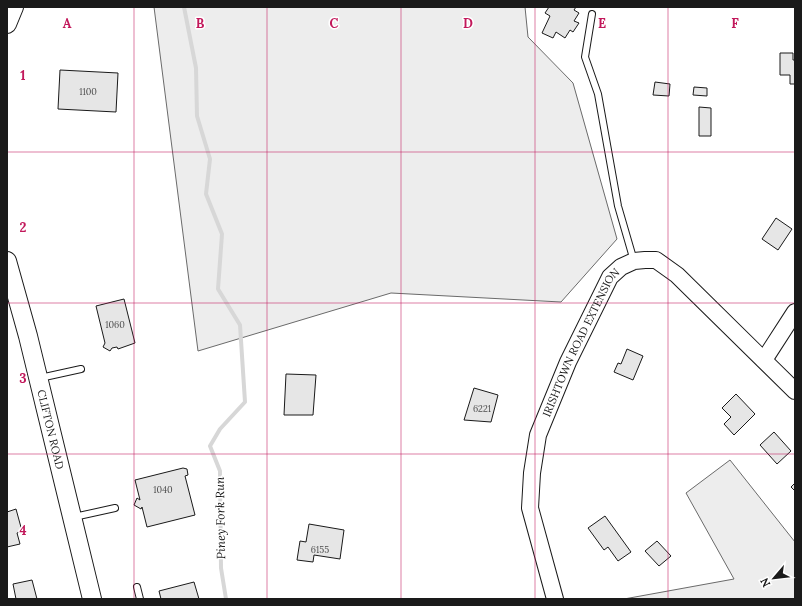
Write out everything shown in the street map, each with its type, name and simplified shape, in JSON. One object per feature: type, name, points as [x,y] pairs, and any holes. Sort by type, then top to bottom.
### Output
[{"type":"main road","points":[[7,24],[14,7]]},
{"type":"main road","name":"CLIFTON ROAD","points":[[7,261],[38,379],[92,599]]},
{"type":"street","name":"IRISHTOWN ROAD EXTENSION","points":[[555,599],[530,508],[532,472],[538,435],[568,362],[610,277],[621,267],[634,261],[656,260],[677,275],[795,391]]},
{"type":"street","points":[[764,360],[795,312]]},
{"type":"lane","points":[[592,14],[585,58],[598,94],[618,206],[634,261]]},
{"type":"lane","points":[[38,379],[81,369]]},
{"type":"lane","points":[[72,517],[115,508]]},
{"type":"lane","points":[[138,587],[140,599]]},
{"type":"shaded area","points":[[154,7],[525,7],[528,37],[573,83],[617,239],[561,302],[391,293],[198,351]]},
{"type":"shaded area","points":[[730,460],[795,542],[795,599],[624,599],[734,579],[686,493]]},
{"type":"building","points":[[549,7],[576,7],[574,10],[579,13],[574,21],[579,23],[573,32],[570,30],[565,38],[556,32],[553,38],[542,33],[550,16],[545,13]]},
{"type":"building","points":[[780,53],[793,53],[793,60],[795,60],[795,84],[790,84],[790,75],[780,75]]},
{"type":"building","points":[[60,70],[118,73],[116,112],[58,109]]},
{"type":"building","points":[[655,82],[670,84],[669,96],[653,95]]},
{"type":"building","points":[[694,87],[707,88],[707,96],[693,95]]},
{"type":"building","points":[[699,107],[711,108],[711,136],[699,136]]},
{"type":"building","points":[[776,218],[792,229],[778,250],[762,239]]},
{"type":"building","points":[[124,299],[135,343],[118,349],[117,347],[112,348],[110,351],[103,347],[105,343],[96,306]]},
{"type":"building","points":[[627,349],[643,356],[633,380],[614,372],[618,363],[621,364]]},
{"type":"building","points":[[286,374],[316,375],[313,415],[284,415]]},
{"type":"building","points":[[474,388],[498,395],[491,422],[464,420]]},
{"type":"building","points":[[736,394],[755,414],[734,435],[724,424],[731,417],[722,408]]},
{"type":"building","points":[[774,432],[791,451],[777,464],[760,445]]},
{"type":"building","points":[[183,468],[187,469],[188,475],[185,476],[195,515],[147,527],[142,507],[141,509],[134,505],[137,498],[140,500],[135,480]]},
{"type":"building","points":[[795,483],[795,491],[791,487]]},
{"type":"building","points":[[16,509],[22,531],[17,533],[20,544],[7,547],[7,512]]},
{"type":"building","points":[[605,516],[631,552],[618,561],[608,547],[604,550],[588,528]]},
{"type":"building","points":[[309,524],[344,530],[340,559],[314,555],[313,562],[297,560],[300,541],[306,542]]},
{"type":"building","points":[[657,541],[671,556],[659,566],[645,551]]},
{"type":"building","points":[[32,580],[37,599],[16,599],[13,584]]},
{"type":"building","points":[[194,582],[199,599],[161,599],[159,591]]},
{"type":"waterway","name":"Piney Fork Run","points":[[184,7],[196,68],[197,116],[210,159],[206,194],[222,234],[218,289],[240,325],[245,402],[220,429],[210,446],[220,471],[221,568],[226,599]]}]
